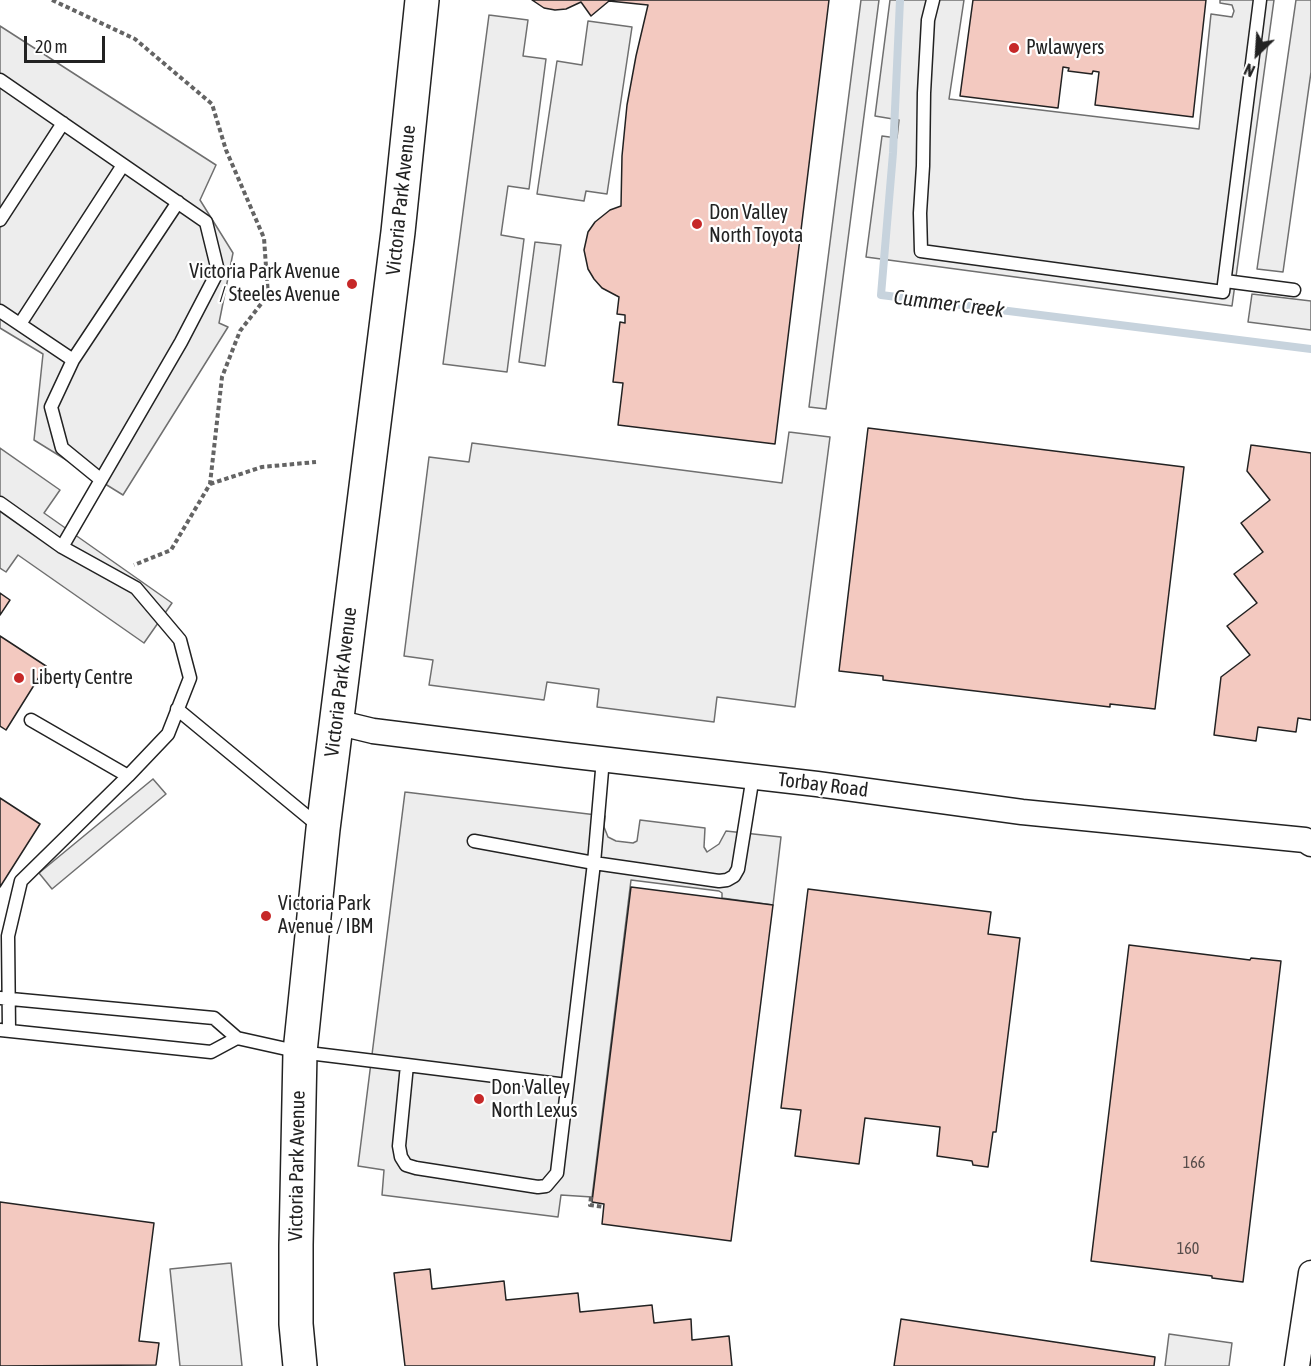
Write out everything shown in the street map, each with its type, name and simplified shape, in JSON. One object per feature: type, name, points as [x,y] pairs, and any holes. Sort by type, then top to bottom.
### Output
[{"type":"street","name":"Victoria Park Avenue","points":[[300,1366],[296,1301],[300,1052],[323,829],[398,232],[422,0]]},
{"type":"street","name":"Torbay Road","points":[[336,722],[373,731],[753,776],[1022,812],[1305,840],[1311,844]]},
{"type":"street","points":[[1297,1366],[1311,1273]]},
{"type":"lane","points":[[933,0],[928,20],[924,93],[921,250],[1223,292],[1260,0]]},
{"type":"lane","points":[[1,83],[206,222],[218,271],[181,342],[62,547]]},
{"type":"lane","points":[[0,220],[63,123]]},
{"type":"lane","points":[[20,324],[123,165]]},
{"type":"lane","points":[[100,478],[62,448],[51,407],[73,360],[178,202]]},
{"type":"lane","points":[[1225,281],[1294,291]]},
{"type":"lane","points":[[0,311],[73,360]]},
{"type":"lane","points":[[0,503],[62,547],[136,588],[180,640],[190,678],[168,734],[21,881],[9,936],[4,998],[5,1030],[212,1052],[237,1038]]},
{"type":"lane","points":[[177,709],[323,829]]},
{"type":"lane","points":[[31,720],[128,776]]},
{"type":"lane","points":[[407,1065],[399,1146],[400,1157],[406,1165],[538,1187],[546,1186],[557,1173],[594,863],[603,759]]},
{"type":"lane","points":[[474,841],[594,863],[719,881],[727,880],[734,876],[738,869],[753,776]]},
{"type":"lane","points":[[4,998],[214,1017],[237,1038],[300,1052],[567,1085]]},
{"type":"path","points":[[210,484],[262,467],[316,462]]},
{"type":"path","points":[[591,1197],[590,1205],[604,1207]]},
{"type":"shaded area","points":[[861,0],[879,0],[826,409],[809,407]]},
{"type":"shaded area","points":[[890,0],[964,0],[949,99],[1199,129],[1211,14],[1232,17],[1234,11],[1232,5],[1220,3],[1220,0],[1274,0],[1232,306],[866,257],[882,136],[897,138],[899,120],[875,116]]},
{"type":"shaded area","points":[[1296,0],[1311,0],[1311,72],[1283,272],[1257,269]]},
{"type":"shaded area","points":[[489,15],[528,20],[523,56],[546,59],[529,189],[508,186],[501,235],[524,239],[507,372],[443,364]]},
{"type":"shaded area","points":[[588,21],[632,27],[607,194],[586,191],[584,201],[537,194],[557,61],[582,65]]},
{"type":"shaded area","points":[[0,26],[216,165],[200,200],[233,253],[219,323],[228,327],[123,495],[34,440],[43,354],[0,328]]},
{"type":"shaded area","points":[[535,242],[561,245],[545,366],[519,362]]},
{"type":"shaded area","points":[[1252,294],[1311,301],[1311,330],[1248,322]]},
{"type":"shaded area","points":[[789,432],[830,437],[795,707],[717,697],[714,722],[597,707],[599,689],[547,682],[544,700],[429,685],[433,660],[404,656],[429,457],[469,462],[472,443],[782,483]]},
{"type":"shaded area","points":[[0,448],[60,490],[44,513],[172,603],[144,643],[18,555],[6,572],[0,568]]},
{"type":"shaded area","points":[[153,779],[166,794],[52,889],[39,873]]},
{"type":"shaded area","points":[[405,792],[605,816],[604,827],[608,837],[616,841],[633,843],[637,841],[640,820],[705,828],[704,847],[707,852],[719,844],[726,831],[781,837],[773,905],[722,898],[722,893],[719,891],[631,880],[592,1197],[561,1195],[558,1217],[382,1195],[384,1170],[358,1166]]},
{"type":"shaded area","points":[[231,1263],[242,1366],[180,1366],[170,1269]]},
{"type":"shaded area","points":[[1169,1334],[1232,1343],[1229,1366],[1165,1366]]},
{"type":"building","name":"Don Valley North Toyota","points":[[532,0],[829,0],[775,444],[618,425],[623,383],[613,382],[620,322],[625,323],[625,315],[617,314],[619,297],[602,288],[594,279],[588,269],[584,250],[588,232],[595,222],[610,210],[621,206],[622,156],[627,105],[648,5],[609,1],[591,16],[581,2],[566,9],[555,10],[544,8]]},
{"type":"building","points":[[973,0],[1206,0],[1193,117],[1095,105],[1099,72],[1093,71],[1092,74],[1068,71],[1069,68],[1063,67],[1058,108],[960,96]]},
{"type":"building","points":[[868,428],[1184,467],[1155,709],[1110,704],[1110,707],[883,680],[883,676],[839,671]]},
{"type":"building","points":[[1251,445],[1311,453],[1311,720],[1298,718],[1296,732],[1258,727],[1256,741],[1214,735],[1221,677],[1250,655],[1227,626],[1257,603],[1234,574],[1263,552],[1241,523],[1270,500],[1247,471]]},
{"type":"building","points":[[0,593],[10,600],[0,615]]},
{"type":"building","name":"Liberty Centre","points":[[0,636],[46,666],[6,730],[0,726]]},
{"type":"building","points":[[0,798],[40,824],[0,887]]},
{"type":"building","points":[[631,887],[773,905],[731,1241],[602,1224],[604,1204],[592,1202]]},
{"type":"building","points":[[808,889],[991,912],[988,934],[1020,938],[996,1132],[993,1132],[988,1167],[973,1165],[972,1161],[937,1156],[940,1127],[865,1118],[859,1164],[795,1156],[801,1110],[781,1108]]},
{"type":"building","points":[[1129,945],[1250,960],[1251,958],[1281,961],[1243,1282],[1091,1261]]},
{"type":"building","points":[[0,1202],[154,1223],[139,1341],[159,1343],[156,1365],[0,1366]]},
{"type":"building","points":[[430,1269],[432,1289],[504,1281],[506,1300],[578,1293],[580,1312],[652,1305],[654,1323],[691,1319],[692,1340],[729,1336],[732,1366],[405,1366],[394,1273]]},
{"type":"building","points":[[901,1319],[1155,1357],[1154,1366],[894,1366]]},
{"type":"waterway","name":"Cummer Creek","points":[[900,0],[893,153],[881,295],[1311,349]]},
{"type":"place","name":"Pwlawyers","points":[[1014,48]]},
{"type":"place","name":"Don Valley North Toyota","points":[[697,224]]},
{"type":"place","name":"Victoria Park Avenue / Steeles Avenue","points":[[352,284]]},
{"type":"place","name":"Liberty Centre","points":[[19,678]]},
{"type":"place","name":"Victoria Park Avenue / IBM","points":[[266,916]]},
{"type":"place","name":"Don Valley North Lexus","points":[[479,1099]]}]
